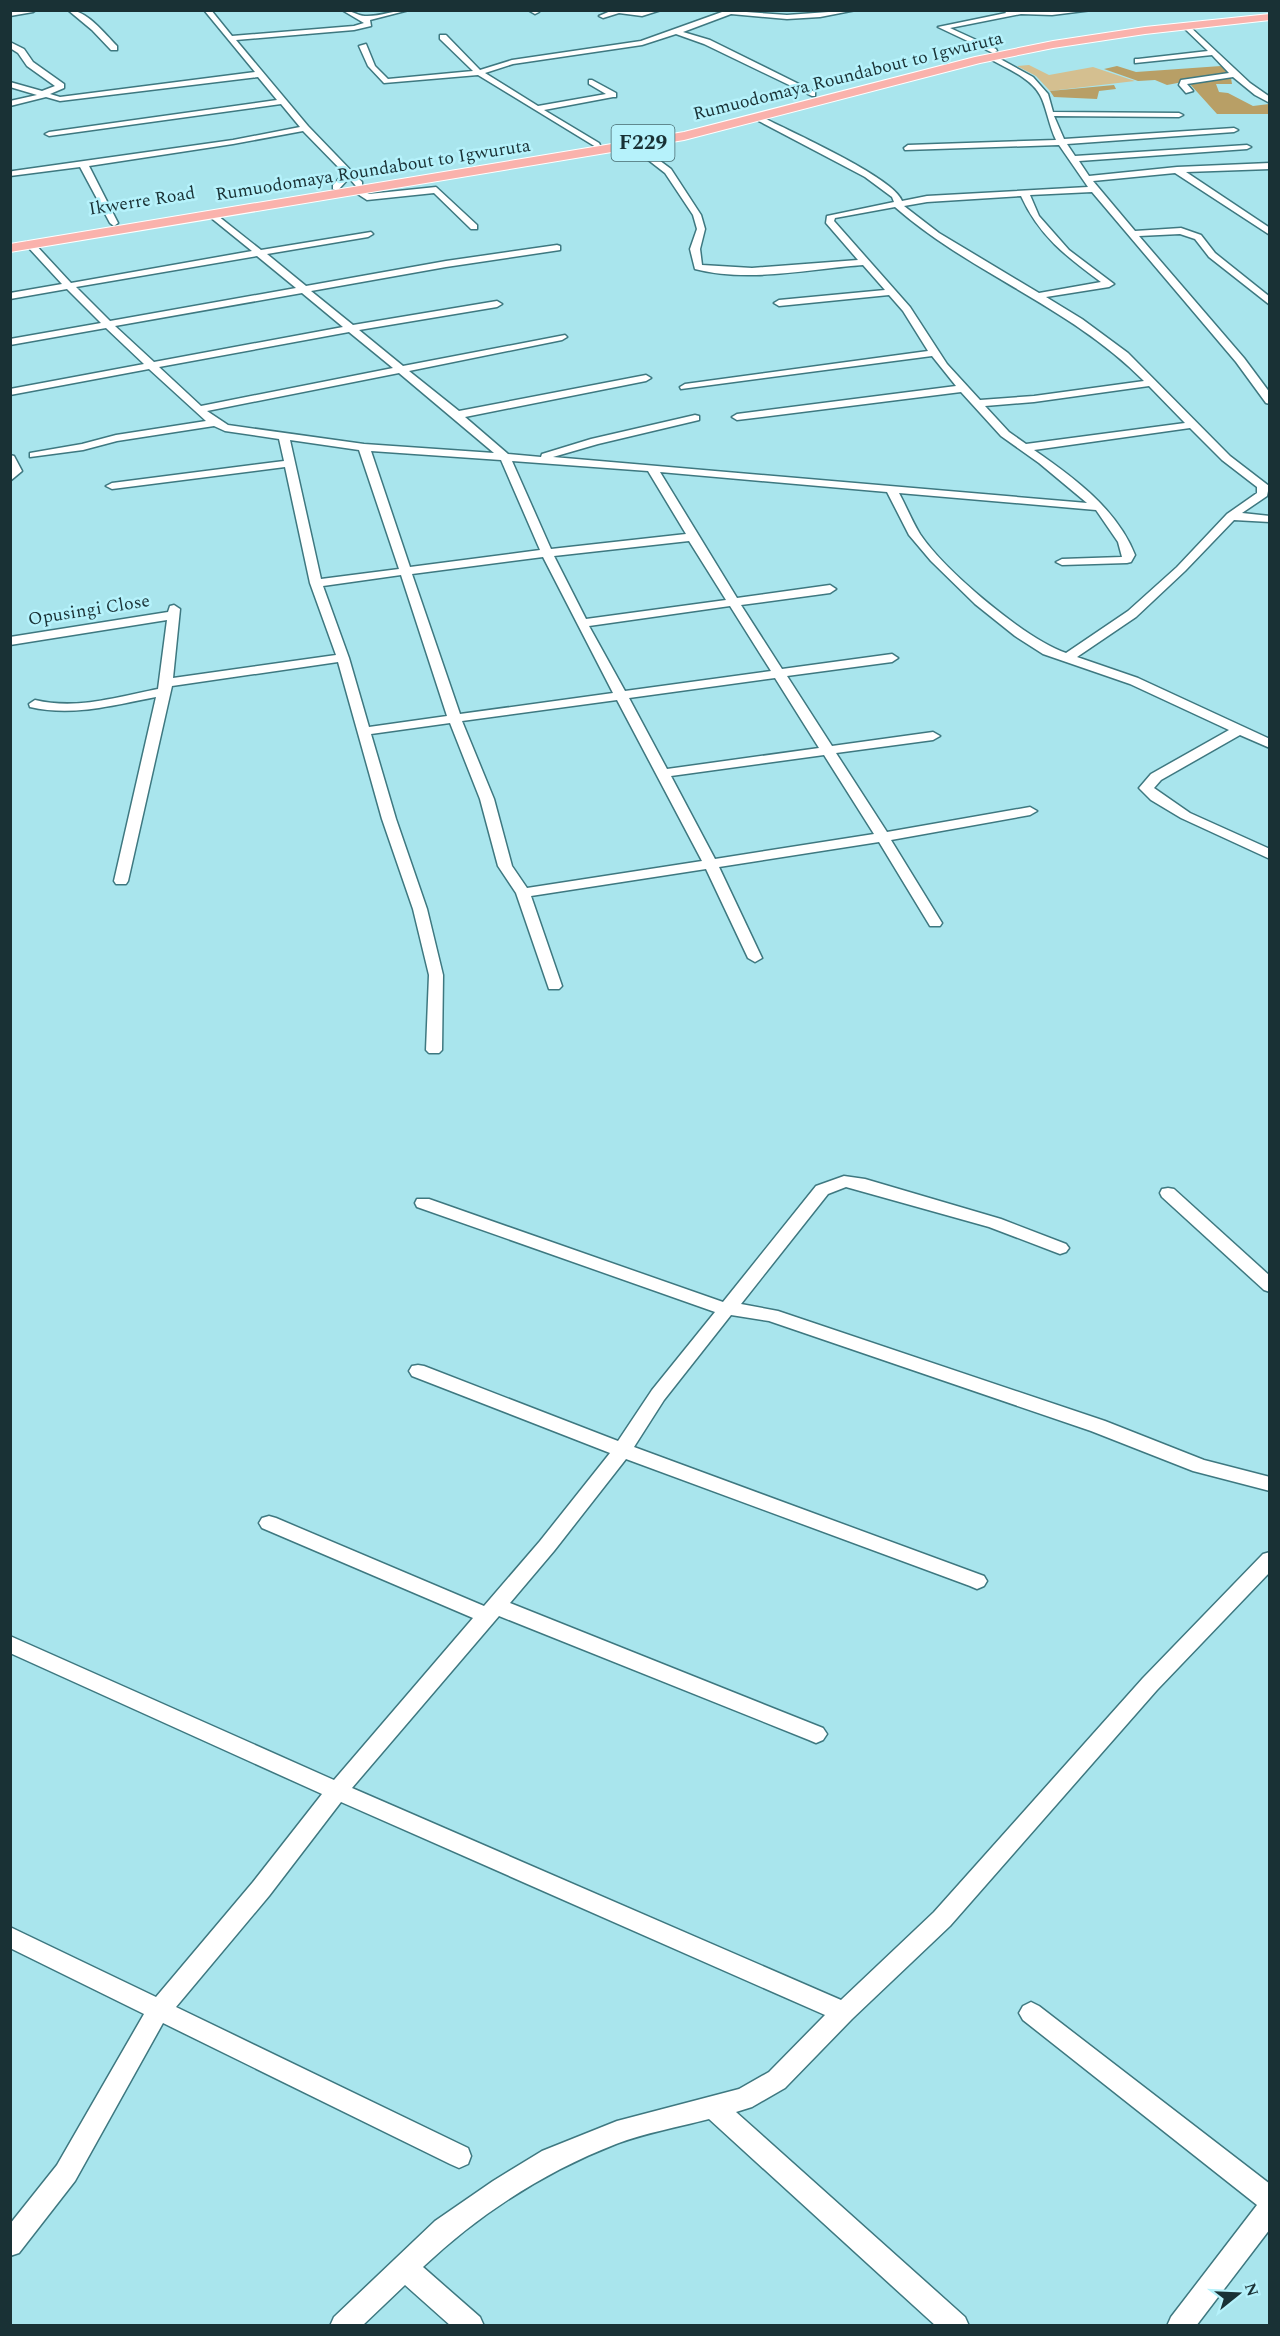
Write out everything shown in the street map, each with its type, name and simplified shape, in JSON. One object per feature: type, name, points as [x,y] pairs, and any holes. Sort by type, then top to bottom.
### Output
[{"type":"main road","name":"Ikwerre Road","points":[[10,240],[355,182],[596,145],[720,119],[877,76],[1097,33],[1269,16]]},
{"type":"main road","name":"Rumuodomaya Roundabout to Igwuruta","points":[[10,248],[213,215],[231,209],[340,191],[355,182],[633,145],[759,119],[993,54],[1078,40],[1269,16]]},
{"type":"main road","points":[[877,76],[895,81]]},
{"type":"street","points":[[10,14],[33,10]]},
{"type":"street","points":[[71,10],[95,28],[114,48]]},
{"type":"street","points":[[207,10],[305,128],[367,197],[436,190],[474,227]]},
{"type":"street","points":[[230,38],[354,28],[368,24],[345,10]]},
{"type":"street","points":[[363,19],[406,10]]},
{"type":"street","points":[[603,16],[619,11],[642,14],[657,10]]},
{"type":"street","points":[[721,10],[789,18],[816,17],[853,10]]},
{"type":"street","points":[[1004,10],[1017,13]]},
{"type":"street","points":[[1089,10],[1017,13],[942,27],[993,54],[1030,79],[1044,94],[1061,142],[1094,189],[1240,360],[1269,401]]},
{"type":"street","points":[[363,46],[367,59],[387,81],[479,73],[512,62],[642,43],[730,12]]},
{"type":"street","points":[[1187,26],[1203,40],[1211,53],[1259,95],[1269,100]]},
{"type":"street","points":[[676,32],[707,42],[812,94]]},
{"type":"street","points":[[443,37],[479,73],[596,145]]},
{"type":"street","points":[[10,44],[21,51],[30,64],[62,86],[45,94],[10,104]]},
{"type":"street","points":[[1138,62],[1211,53]]},
{"type":"street","points":[[10,84],[64,99],[260,74]]},
{"type":"street","points":[[1189,91],[1183,85],[1184,82],[1237,74]]},
{"type":"street","points":[[535,109],[613,95],[592,82]]},
{"type":"street","points":[[1259,95],[1269,94]]},
{"type":"street","points":[[49,134],[284,101]]},
{"type":"street","points":[[1051,114],[1179,115]]},
{"type":"street","points":[[759,119],[868,175],[896,196],[899,206],[936,235],[1106,340],[1226,458],[1266,484],[1263,494],[1231,516],[1181,569],[1132,614],[1067,658]]},
{"type":"street","points":[[13,174],[233,142],[305,128]]},
{"type":"street","points":[[908,148],[1061,142],[1234,130]]},
{"type":"street","points":[[633,145],[668,171],[697,215],[701,229],[695,249],[699,267],[704,270],[761,270],[863,262]]},
{"type":"street","points":[[1073,159],[1247,147]]},
{"type":"street","points":[[86,164],[84,167],[114,224]]},
{"type":"street","points":[[1087,179],[1178,170],[1267,168]]},
{"type":"street","points":[[1178,170],[1269,232]]},
{"type":"street","points":[[1062,562],[1127,560],[1129,555],[1124,542],[1099,507],[1043,461],[1005,434],[943,366],[907,309],[828,221],[831,216],[936,198],[1025,195],[1094,189]]},
{"type":"street","points":[[1025,195],[1035,217],[1066,252],[1109,284],[1036,296]]},
{"type":"street","points":[[213,215],[505,457],[582,623],[711,864],[754,957]]},
{"type":"street","points":[[1134,234],[1181,231],[1198,237],[1212,255],[1269,302]]},
{"type":"street","points":[[10,296],[368,234]]},
{"type":"street","points":[[30,244],[68,286],[198,410],[225,428],[284,438],[364,447],[652,468],[1099,507]]},
{"type":"street","points":[[10,342],[446,264],[557,248]]},
{"type":"street","points":[[779,303],[890,292]]},
{"type":"street","points":[[10,392],[433,313],[497,304]]},
{"type":"street","points":[[198,410],[562,337]]},
{"type":"street","points":[[685,387],[935,353]]},
{"type":"street","points":[[457,415],[646,378]]},
{"type":"street","points":[[979,403],[1043,398],[1151,382]]},
{"type":"street","points":[[737,417],[964,388]]},
{"type":"street","points":[[536,459],[595,441],[695,418]]},
{"type":"street","points":[[34,455],[83,447],[116,438],[215,423]]},
{"type":"street","points":[[1022,448],[1190,425]]},
{"type":"street","points":[[284,438],[316,583],[343,658],[366,731],[389,819],[420,909],[436,975],[434,1050]]},
{"type":"street","points":[[364,447],[455,719],[487,799],[505,866],[523,893],[554,986]]},
{"type":"street","points":[[10,458],[17,471],[10,478]]},
{"type":"street","points":[[112,486],[290,463]]},
{"type":"street","points":[[652,468],[731,602],[884,837],[935,923]]},
{"type":"street","points":[[892,490],[915,535],[935,559],[979,601],[1019,633],[1047,651],[1134,681],[1269,744]]},
{"type":"street","points":[[1231,516],[1269,519]]},
{"type":"street","points":[[316,583],[692,537]]},
{"type":"street","points":[[582,623],[830,589]]},
{"type":"street","name":"Opusingi Close","points":[[10,641],[174,612],[165,687]]},
{"type":"street","points":[[35,704],[50,709],[71,708],[165,687],[343,658]]},
{"type":"street","points":[[366,731],[892,658]]},
{"type":"street","points":[[121,881],[165,687]]},
{"type":"street","points":[[1237,731],[1156,777],[1146,788],[1153,797],[1173,808],[1269,855]]},
{"type":"street","points":[[664,773],[933,736]]},
{"type":"street","points":[[523,893],[884,837],[1030,811]]},
{"type":"street","points":[[10,2244],[66,2173],[158,2011],[261,1889],[337,1791],[547,1546],[622,1450],[658,1395],[812,1200],[830,1185],[844,1181],[859,1182],[995,1223],[1060,1248]]},
{"type":"street","points":[[1168,1193],[1269,1286]]},
{"type":"street","points":[[423,1203],[726,1309],[748,1310],[772,1315],[1098,1426],[1200,1466],[1269,1484]]},
{"type":"street","points":[[418,1371],[622,1450],[977,1581]]},
{"type":"street","points":[[269,1523],[492,1611],[816,1734]]},
{"type":"street","points":[[343,2325],[444,2230],[502,2188],[550,2159],[616,2132],[714,2108],[744,2098],[777,2079],[942,1919],[1150,1684],[1269,1559]]},
{"type":"street","points":[[10,1644],[337,1791],[844,2012]]},
{"type":"street","points":[[10,1937],[459,2156]]},
{"type":"street","points":[[1031,2013],[1269,2200]]},
{"type":"street","points":[[714,2108],[956,2325]]},
{"type":"street","points":[[1180,2325],[1269,2208]]},
{"type":"street","points":[[405,2268],[471,2325]]},
{"type":"shaded area","points":[[1029,65],[1049,75],[1093,67],[1135,81],[1050,91],[1036,76],[1017,66]]},
{"type":"shaded area","points":[[1117,66],[1136,72],[1221,66],[1230,73],[1167,85],[1155,80],[1138,81],[1104,69]]},
{"type":"shaded area","points":[[1231,78],[1232,84],[1216,84],[1219,92],[1228,93],[1253,106],[1269,104],[1269,114],[1217,114],[1189,83]]},
{"type":"shaded area","points":[[1114,85],[1116,89],[1099,91],[1097,99],[1054,97],[1050,91]]}]
